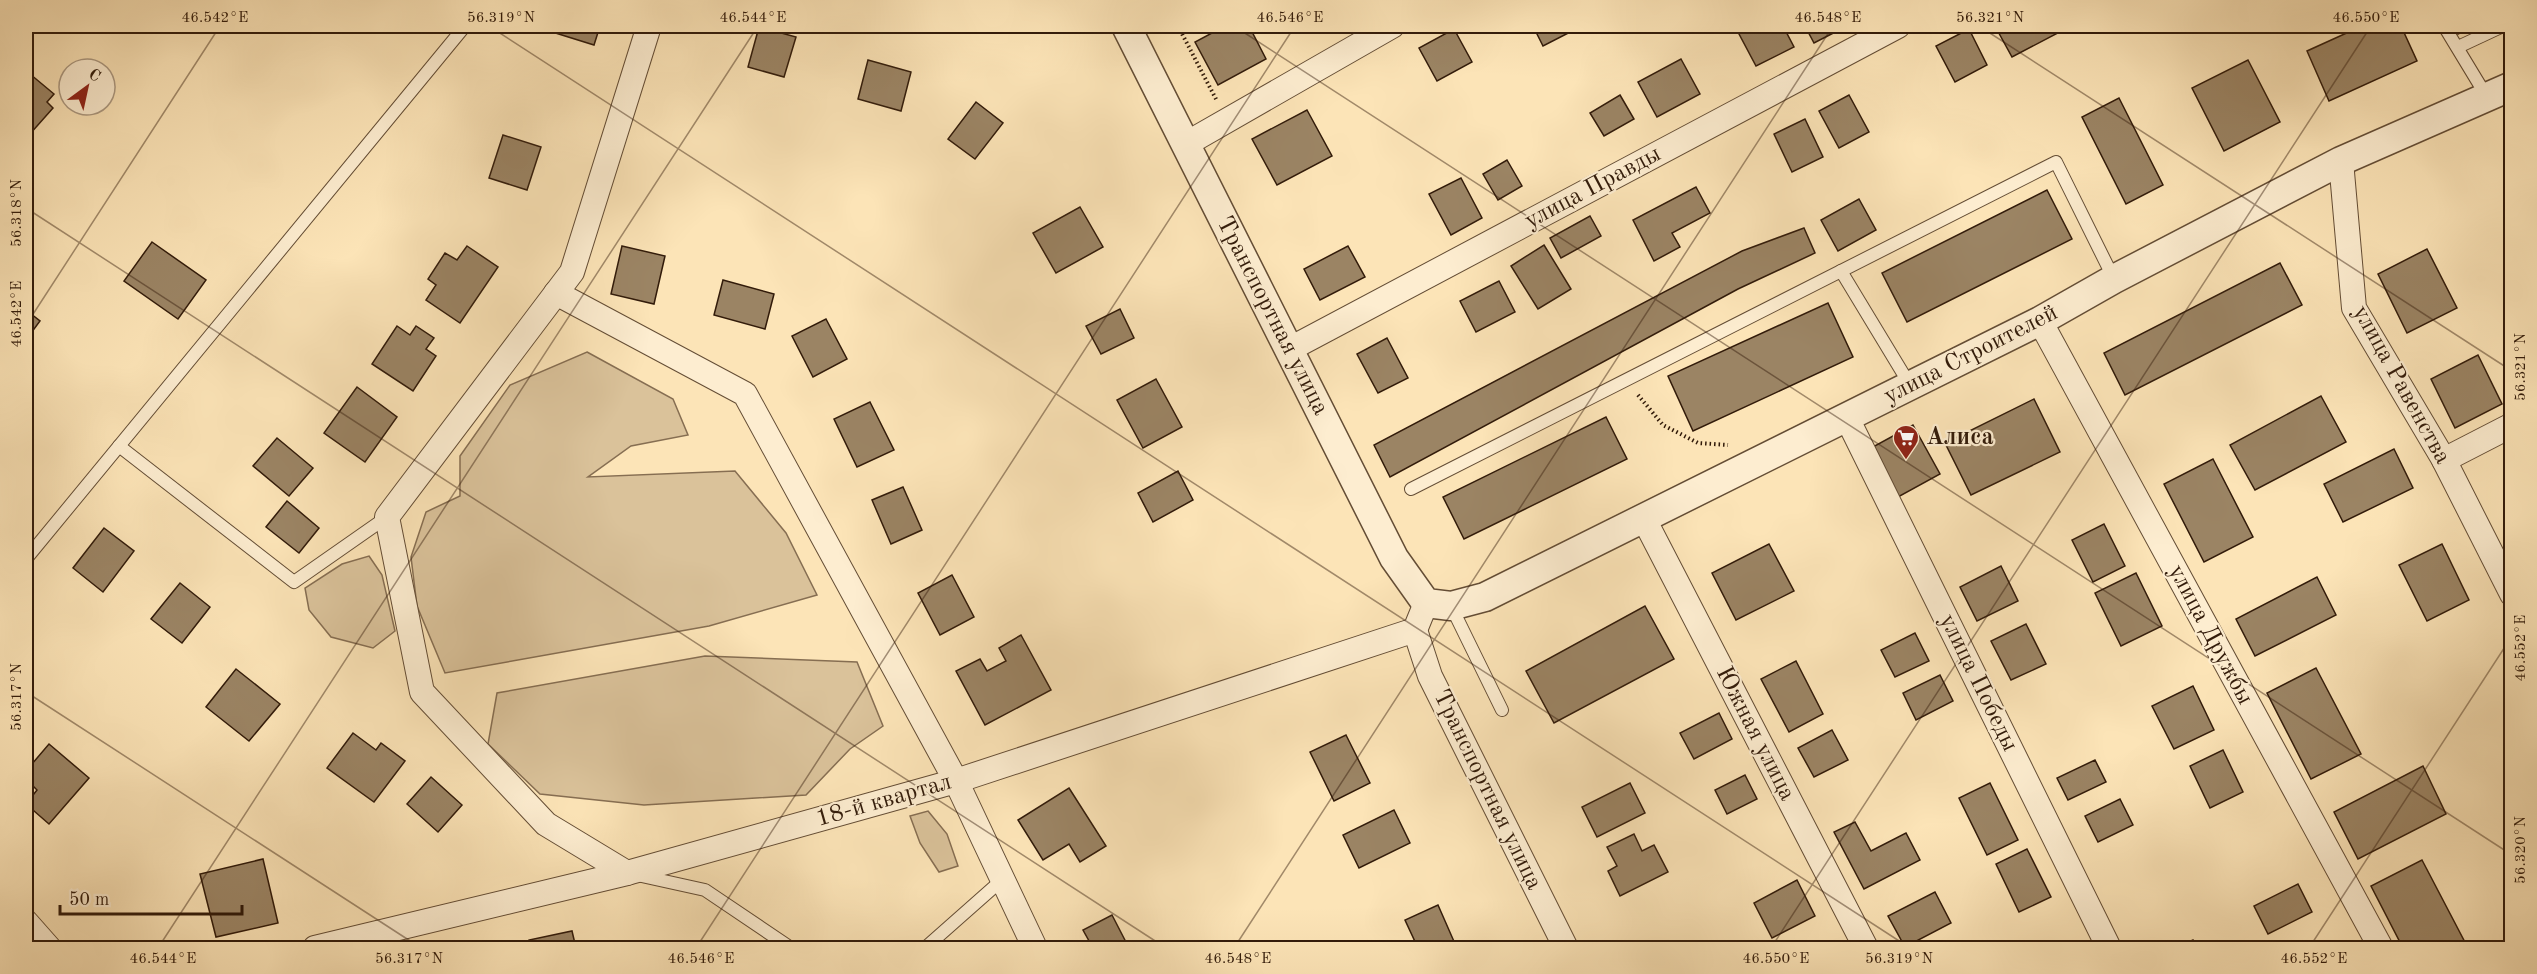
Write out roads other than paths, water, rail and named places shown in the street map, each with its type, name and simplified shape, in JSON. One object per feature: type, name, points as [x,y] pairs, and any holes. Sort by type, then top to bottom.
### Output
[{"type":"street","points":[[627,873],[546,825],[422,692],[387,517],[572,272],[649,26]]},
{"type":"street","name":"Транспортная улица","points":[[1125,26],[1394,558],[1438,604]]},
{"type":"street","points":[[1186,144],[1392,26]]},
{"type":"street","name":"улица Правды","points":[[1288,350],[1898,26]]},
{"type":"street","name":"улица Строителей","points":[[1438,604],[1485,597],[2040,321],[2114,279],[2341,161],[2500,92]]},
{"type":"street","name":"улица Равенства","points":[[2341,161],[2354,308],[2444,460],[2511,594]]},
{"type":"street","points":[[556,293],[746,394],[956,781],[1035,948]]},
{"type":"street","name":"улица Дружбы","points":[[2040,321],[2381,948]]},
{"type":"street","name":"улица Победы","points":[[1847,418],[2109,948]]},
{"type":"street","points":[[2444,460],[2511,425]]},
{"type":"street","name":"Южная улица","points":[[1644,519],[1866,948]]},
{"type":"street","points":[[1415,630],[1438,604]]},
{"type":"street","name":"Транспортная улица","points":[[1415,630],[1430,676],[1566,948]]},
{"type":"street","name":"18-й квартал","points":[[315,948],[627,873],[956,781],[1415,630]]},
{"type":"street","points":[[26,922],[50,948]]},
{"type":"lane","points":[[26,559],[465,26]]},
{"type":"lane","points":[[2444,26],[2458,47],[2500,92]]},
{"type":"lane","points":[[2458,47],[2504,26]]},
{"type":"lane","points":[[1411,489],[2056,162],[2114,279]]},
{"type":"lane","points":[[1841,271],[1911,386]]},
{"type":"lane","points":[[119,446],[294,582],[387,517]]},
{"type":"lane","points":[[1438,604],[1502,710]]},
{"type":"lane","points":[[627,873],[705,890],[791,948]]},
{"type":"lane","points":[[925,948],[1003,879]]},
{"type":"place","name":"Алиса","points":[[1906,461]]}]
